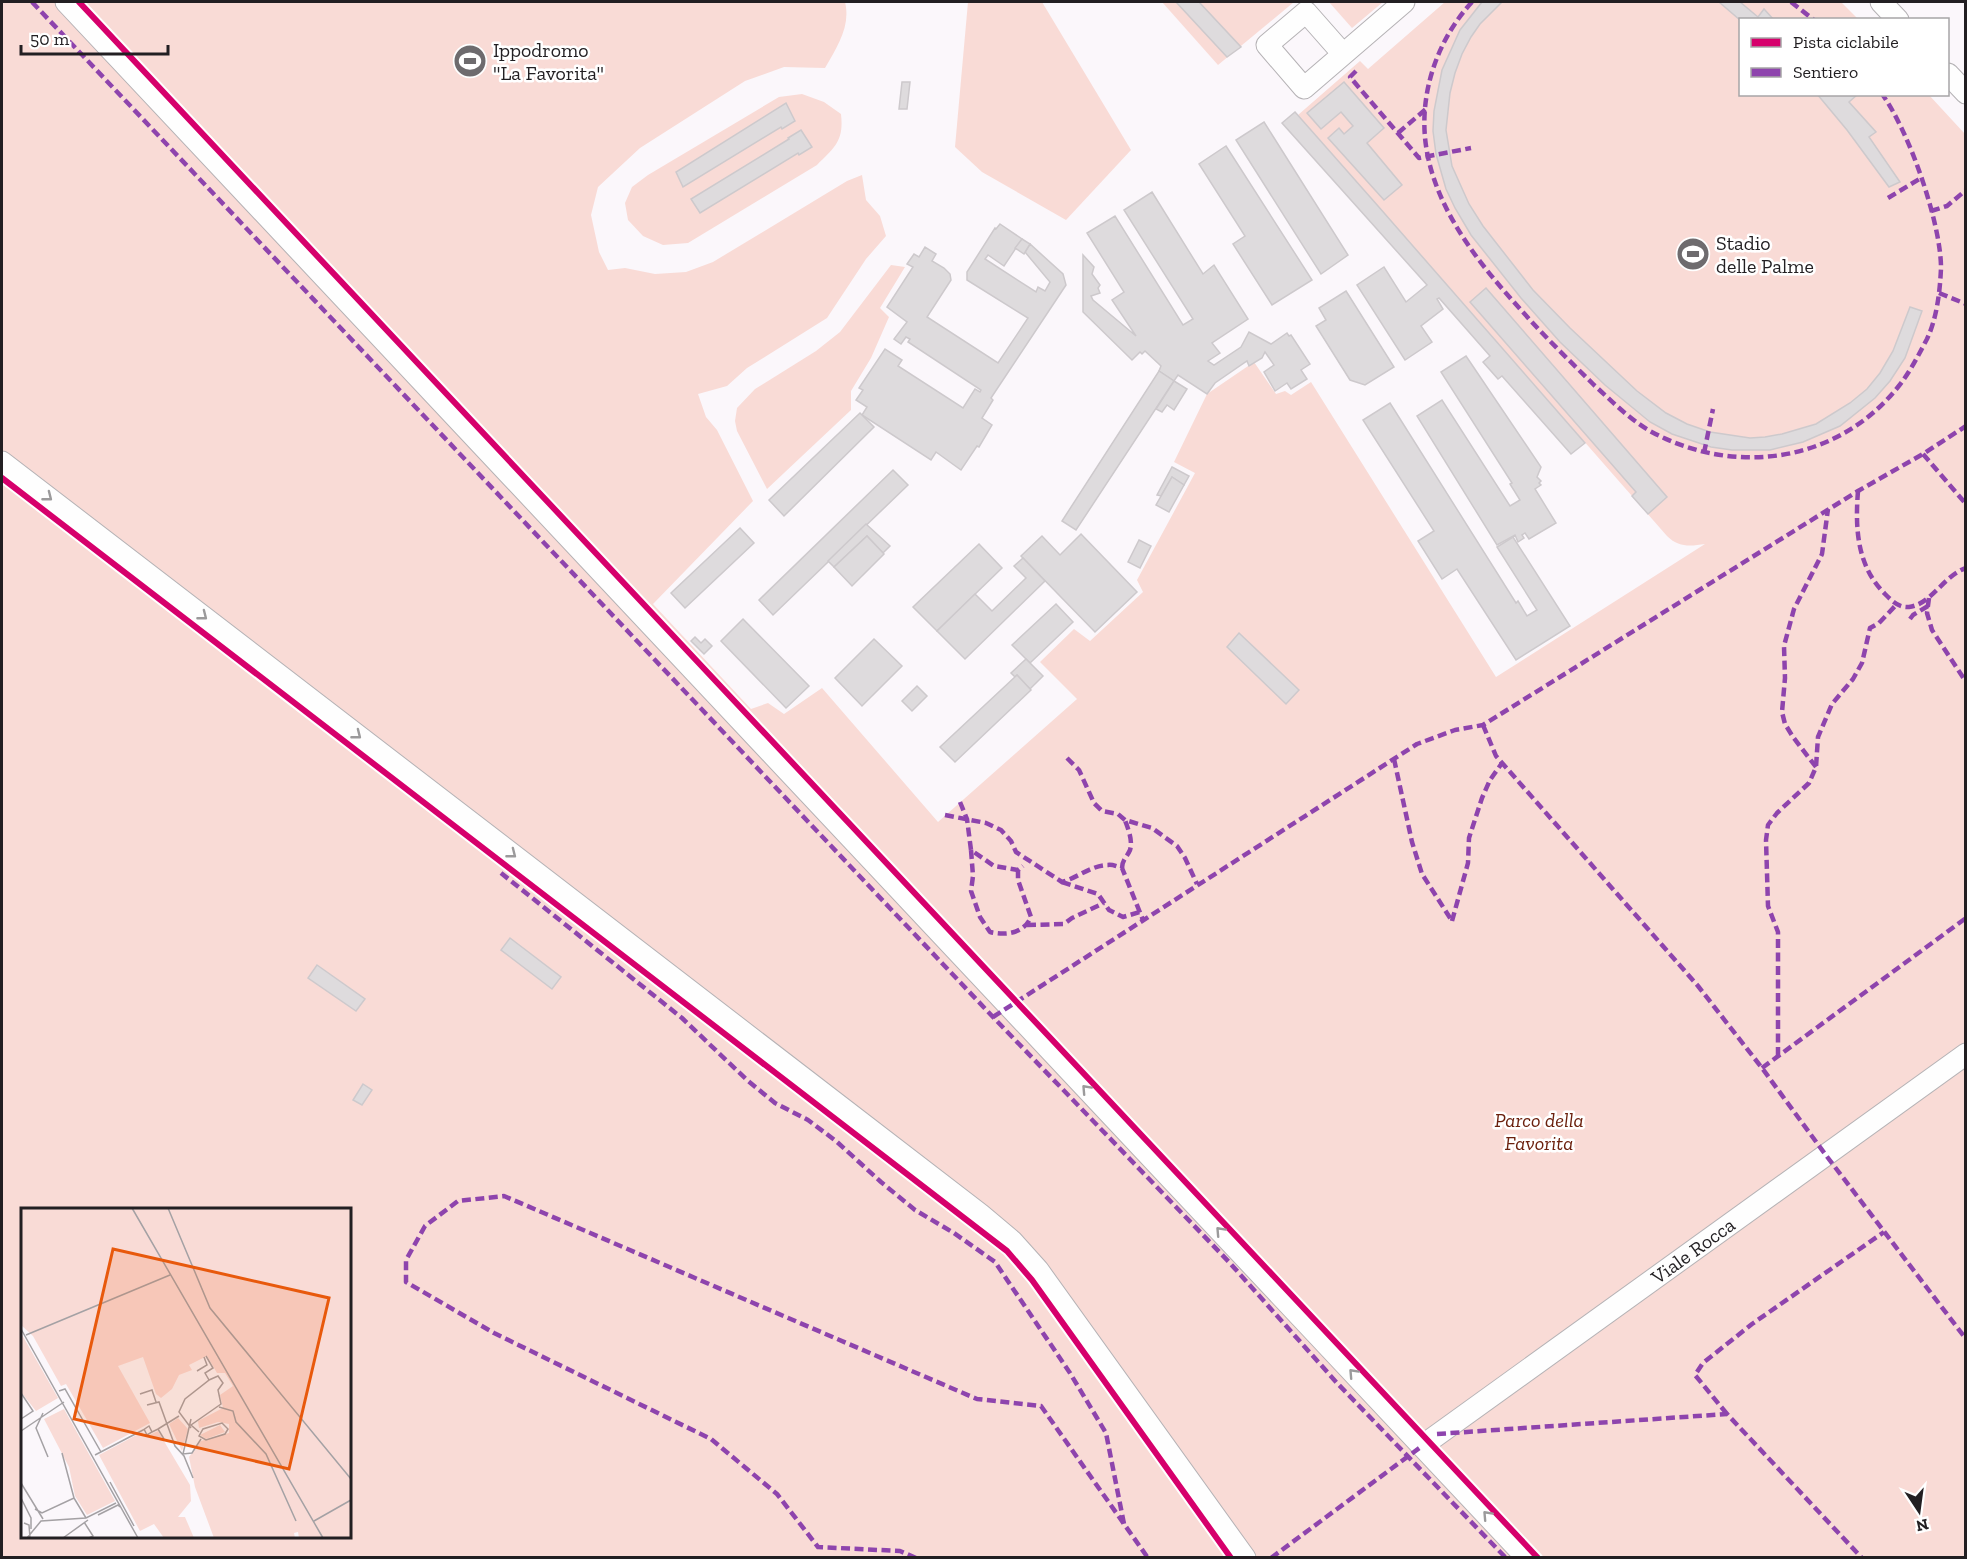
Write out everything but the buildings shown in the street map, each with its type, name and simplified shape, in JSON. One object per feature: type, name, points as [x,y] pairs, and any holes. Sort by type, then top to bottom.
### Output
[{"type":"street","points":[[66,2],[1527,1557]]},
{"type":"street","points":[[1343,54],[1404,2]]},
{"type":"street","points":[[1881,2],[1896,18]]},
{"type":"street","points":[[1949,76],[1965,93]]},
{"type":"street","points":[[2,462],[971,1206],[1012,1241],[1038,1270],[1245,1557]]},
{"type":"street","name":"Viale Rocca","points":[[1422,1446],[1965,1054]]},
{"type":"green space","name":"Parco della Favorita","points":[[2,2],[845,2],[844,28],[825,68],[784,67],[745,81],[640,148],[598,187],[591,215],[599,252],[608,270],[625,268],[655,274],[686,272],[713,262],[847,181],[862,175],[866,200],[880,216],[886,236],[866,259],[827,318],[747,368],[727,386],[698,394],[706,417],[717,430],[753,501],[653,604],[751,709],[768,703],[784,714],[822,688],[938,822],[1077,699],[1040,662],[1074,629],[1090,641],[1143,592],[1137,580],[1195,473],[1174,462],[1207,394],[1254,362],[1276,394],[1285,391],[1291,395],[1311,382],[1496,677],[1705,544],[1690,546],[1676,543],[1667,536],[1298,115],[1360,61],[1368,69],[1445,2],[1841,2],[1857,18],[1739,18],[1739,96],[1930,96],[1965,134],[1965,1557],[2,1558]]},
{"type":"green space","points":[[968,2],[1042,2],[1131,150],[1066,220],[982,172],[955,147]]},
{"type":"green space","points":[[1162,2],[1294,2],[1218,65]]},
{"type":"green space","points":[[1329,2],[1383,2],[1352,28]]},
{"type":"green space","points":[[802,94],[824,102],[841,114],[841,131],[837,143],[817,165],[688,243],[663,245],[643,236],[628,220],[625,203],[632,187],[648,175],[779,97]]},
{"type":"green space","points":[[891,265],[905,267],[880,308],[889,317],[871,358],[851,391],[851,410],[767,489],[737,431],[735,421],[737,408],[755,389],[816,351],[840,332]]},
{"type":"marked path","points":[[32,2],[993,1017],[1229,1262],[1337,1383],[1506,1558]]},
{"type":"marked path","points":[[1472,2],[1448,34],[1439,52],[1427,91],[1425,111],[1427,152],[1442,200],[1467,243],[1498,284],[1594,385],[1621,410],[1650,431],[1682,445],[1716,454],[1749,457],[1783,455],[1815,446],[1845,432],[1873,413],[1898,387],[1927,339],[1936,313],[1939,295],[1940,249],[1936,227],[1913,153],[1883,96]]},
{"type":"marked path","points":[[1791,2],[1811,18]]},
{"type":"marked path","points":[[1356,71],[1350,77],[1419,158],[1471,148]]},
{"type":"marked path","points":[[1398,133],[1426,109]]},
{"type":"marked path","points":[[1888,198],[1921,178]]},
{"type":"marked path","points":[[1931,211],[1947,206],[1966,190]]},
{"type":"marked path","points":[[1939,293],[1966,304]]},
{"type":"marked path","points":[[1704,453],[1713,409]]},
{"type":"marked path","points":[[993,1017],[1417,744],[1455,730],[1483,725],[1966,426]]},
{"type":"marked path","points":[[1923,454],[1966,504]]},
{"type":"marked path","points":[[1858,491],[1858,533],[1863,559],[1876,583],[1896,604],[1905,607],[1917,605],[1951,577],[1966,568]]},
{"type":"marked path","points":[[1816,767],[1785,724],[1782,712],[1785,678],[1784,646],[1794,609],[1822,554],[1828,509]]},
{"type":"marked path","points":[[1929,598],[1927,613],[1932,630],[1966,682]]},
{"type":"marked path","points":[[1778,1056],[1778,932],[1768,906],[1766,840],[1768,825],[1777,813],[1809,783],[1816,767],[1818,737],[1832,704],[1853,679],[1862,663],[1870,628],[1879,623],[1897,604]]},
{"type":"marked path","points":[[1910,619],[1928,606]]},
{"type":"marked path","points":[[1483,725],[1496,756],[1698,986],[1966,1339]]},
{"type":"marked path","points":[[1067,758],[1079,770],[1094,803],[1102,811],[1118,814],[1125,820],[1152,828],[1177,846],[1197,884]]},
{"type":"marked path","points":[[1394,759],[1412,842],[1422,874],[1452,921]]},
{"type":"marked path","points":[[1452,921],[1468,863],[1469,838],[1482,798],[1490,780],[1502,763]]},
{"type":"marked path","points":[[960,802],[967,819],[971,850],[994,866],[1018,870],[1023,866]]},
{"type":"marked path","points":[[945,815],[986,823],[1001,830],[1011,841],[1016,852],[1062,882],[1102,866],[1111,865],[1122,868],[1143,920]]},
{"type":"marked path","points":[[1122,868],[1131,846],[1125,820]]},
{"type":"marked path","points":[[971,850],[973,876],[971,891],[980,917],[990,932],[1003,934],[1014,932],[1024,927],[1031,917],[1018,880],[1018,870]]},
{"type":"marked path","points":[[501,873],[682,1018],[747,1080],[775,1103],[808,1120],[836,1141],[915,1210],[954,1233],[995,1262],[1070,1373],[1106,1433],[1124,1524]]},
{"type":"marked path","points":[[1062,882],[1098,894],[1109,910],[1123,917],[1140,912]]},
{"type":"marked path","points":[[1027,925],[1064,924],[1104,903]]},
{"type":"marked path","points":[[1762,1068],[1966,918]]},
{"type":"marked path","points":[[916,1558],[900,1551],[818,1547],[777,1494],[711,1439],[494,1333],[406,1282],[406,1260],[425,1226],[458,1201],[504,1196],[977,1399],[1041,1406],[1148,1558]]},
{"type":"marked path","points":[[1727,1414],[1695,1375],[1703,1363],[1752,1324],[1884,1232]]},
{"type":"marked path","points":[[1437,1434],[1727,1414],[1862,1558]]},
{"type":"marked path","points":[[1271,1558],[1422,1446]]},
{"type":"cycle path","points":[[79,2],[1538,1558]]},
{"type":"cycle path","points":[[2,478],[1007,1251],[1032,1280],[1231,1558]]},
{"type":"place","name":"Ippodromo \"La Favorita\"","points":[[470,61]]},
{"type":"place","name":"Stadio delle Palme","points":[[1693,254]]}]
